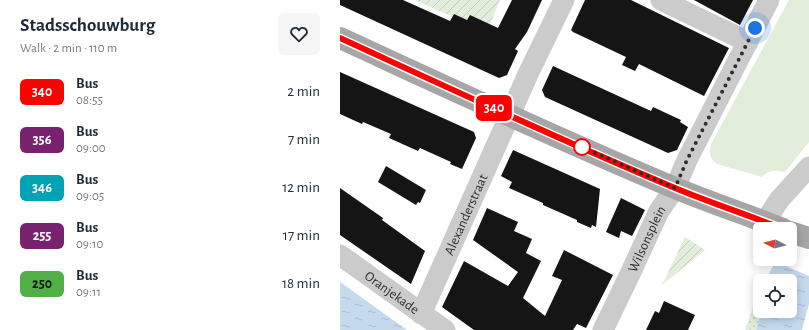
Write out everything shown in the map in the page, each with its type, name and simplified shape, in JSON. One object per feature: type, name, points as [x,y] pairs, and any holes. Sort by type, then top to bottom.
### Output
[{"type":"main road","points":[[340,38],[510,116],[675,188],[731,211],[763,222]]},
{"type":"street","name":"Alexanderstraat","points":[[421,314],[529,72],[564,0]]},
{"type":"street","points":[[661,0],[748,42]]},
{"type":"street","name":"Wilsonsplein","points":[[603,330],[658,211],[675,188],[687,160],[769,0]]},
{"type":"street","points":[[786,222],[779,200],[809,167]]},
{"type":"street","name":"Oranjekade","points":[[340,255],[444,330]]},
{"type":"green space","points":[[415,0],[500,0],[487,32]]},
{"type":"green space","points":[[789,0],[809,0],[809,142],[785,172],[772,171],[762,177],[717,164],[712,160],[710,155],[711,144]]},
{"type":"green space","points":[[685,237],[705,250],[662,285]]},
{"type":"green space","points":[[753,307],[753,318],[759,318],[756,330],[745,330]]},
{"type":"water","points":[[797,265],[809,274],[809,304],[802,330],[756,330],[759,318],[797,318],[797,274],[769,274],[773,266],[797,266]]},
{"type":"water","points":[[340,282],[407,330],[340,330]]},
{"type":"pier","points":[[809,217],[809,276],[786,266],[797,266],[797,237]]},
{"type":"building","points":[[340,0],[403,0],[450,21],[454,14],[467,20],[470,15],[498,28],[512,0],[542,0],[527,32],[515,49],[518,51],[507,75],[499,78],[340,5]]},
{"type":"building","points":[[585,0],[631,0],[729,48],[704,96],[639,64],[635,71],[622,65],[626,57],[573,32],[571,30]]},
{"type":"building","points":[[694,0],[753,0],[740,25]]},
{"type":"building","points":[[553,66],[651,111],[653,107],[681,120],[680,122],[688,127],[677,150],[668,153],[545,97],[542,90]]},
{"type":"building","points":[[340,72],[474,132],[476,138],[462,169],[450,164],[451,162],[420,148],[418,151],[389,138],[391,134],[363,122],[362,124],[340,114]]},
{"type":"building","points":[[513,150],[600,189],[596,227],[592,225],[591,228],[577,222],[577,220],[543,205],[543,203],[509,188],[512,182],[501,176]]},
{"type":"building","points":[[386,166],[426,190],[420,203],[418,202],[416,205],[378,182]]},
{"type":"building","points":[[340,188],[383,218],[382,220],[425,251],[411,284],[340,235]]},
{"type":"building","points":[[621,198],[645,210],[632,236],[621,231],[619,238],[606,232]]},
{"type":"building","points":[[487,208],[518,222],[514,231],[532,239],[526,253],[541,261],[523,298],[545,316],[562,280],[552,276],[564,250],[613,275],[586,328],[577,324],[573,330],[474,330],[442,307],[464,261],[508,286],[518,272],[473,240]]},
{"type":"building","points":[[664,301],[695,315],[688,330],[646,330],[655,311],[659,313]]},
{"type":"bus line","name":"340","points":[[340,38],[510,116],[675,188],[731,211],[765,222]]},
{"type":"route","points":[[582,147],[675,188],[687,160],[755,28]]}]
